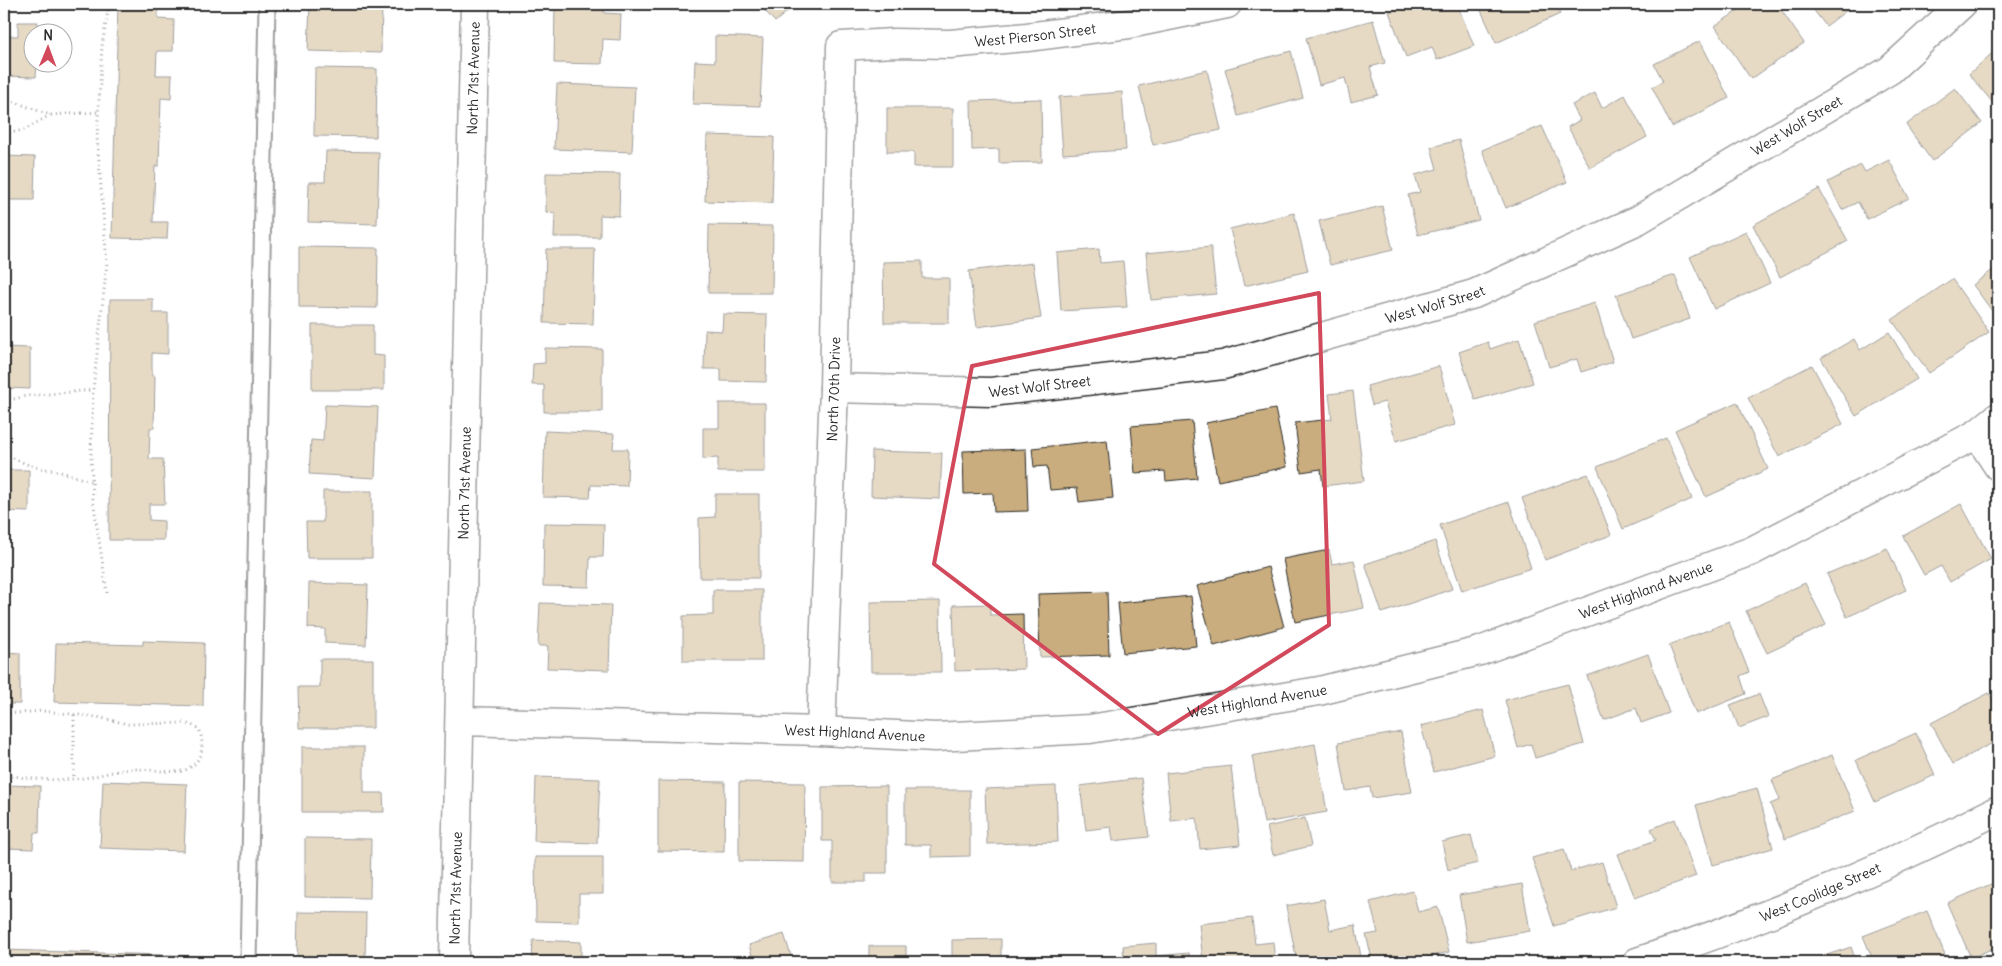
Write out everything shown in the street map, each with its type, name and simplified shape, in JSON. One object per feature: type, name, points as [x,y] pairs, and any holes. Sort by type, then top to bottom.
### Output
[{"type":"street","name":"North 71st Avenue","points":[[454,962],[461,721],[475,4]]},
{"type":"street","name":"West Pierson Street","points":[[841,46],[894,43],[950,44],[1027,37],[1129,24],[1227,4]]},
{"type":"street","name":"West Wolf Street","points":[[834,388],[991,392],[1223,365],[1474,294],[1638,220],[1890,70],[1962,4]]},
{"type":"street","name":"North 70th Drive","points":[[821,731],[834,388],[841,46]]},
{"type":"street","name":"West Highland Avenue","points":[[461,721],[821,731],[936,737],[1090,729],[1319,691],[1480,651],[1752,552],[1988,426]]},
{"type":"street","points":[[1988,426],[1998,466]]},
{"type":"street","name":"West Coolidge Street","points":[[1637,962],[1703,941],[1789,906],[1892,862],[1998,810]]},
{"type":"lane","points":[[248,962],[266,4]]},
{"type":"path","points":[[107,593],[92,482],[93,390],[107,263],[99,180],[98,112],[102,46],[109,4]]},
{"type":"path","points":[[4,98],[50,115],[98,112]]},
{"type":"path","points":[[4,134],[24,130],[50,115]]},
{"type":"path","points":[[4,401],[27,396],[93,390]]},
{"type":"path","points":[[4,454],[31,466],[61,472],[92,482]]},
{"type":"path","points":[[4,714],[43,711],[97,717],[128,724],[185,723],[199,728],[204,742],[199,759],[189,769],[179,772],[143,768],[118,770],[74,778],[34,778],[4,774]]},
{"type":"path","points":[[74,715],[74,778]]},
{"type":"highlighted area","points":[[1319,293],[1329,625],[1158,734],[934,564],[972,366]]},
{"type":"building","points":[[118,4],[158,4],[158,19],[174,20],[173,51],[157,51],[156,75],[172,75],[171,99],[161,98],[159,166],[155,166],[153,222],[168,222],[167,239],[112,238]]},
{"type":"building","points":[[310,4],[382,4],[381,53],[308,51]]},
{"type":"building","points":[[555,4],[604,4],[604,13],[621,14],[620,40],[603,39],[602,64],[554,63]]},
{"type":"building","points":[[759,4],[796,4],[775,22]]},
{"type":"building","points":[[1409,4],[1457,4],[1474,46],[1437,60],[1432,47],[1406,57],[1389,12]]},
{"type":"building","points":[[1478,4],[1555,4],[1560,14],[1496,43]]},
{"type":"building","points":[[1748,4],[1777,4],[1804,43],[1751,79],[1715,26]]},
{"type":"building","points":[[1809,4],[1855,4],[1826,26]]},
{"type":"building","points":[[1373,20],[1385,63],[1370,67],[1378,95],[1351,102],[1345,78],[1319,85],[1306,38]]},
{"type":"building","points":[[18,22],[22,22],[22,72],[36,72],[36,77],[4,76],[4,36],[18,36]]},
{"type":"building","points":[[715,36],[763,38],[760,106],[693,104],[695,61],[715,62]]},
{"type":"building","points":[[1700,41],[1729,98],[1672,127],[1652,87],[1663,81],[1654,64]]},
{"type":"building","points":[[1998,48],[1998,109],[1969,74]]},
{"type":"building","points":[[1291,51],[1303,98],[1238,116],[1225,69]]},
{"type":"building","points":[[315,68],[377,69],[376,137],[314,136]]},
{"type":"building","points":[[1207,70],[1221,130],[1153,145],[1139,86]]},
{"type":"building","points":[[557,84],[635,87],[632,152],[554,149]]},
{"type":"building","points":[[1955,88],[1982,123],[1932,161],[1906,125]]},
{"type":"building","points":[[1122,92],[1126,150],[1063,154],[1059,97]]},
{"type":"building","points":[[1595,93],[1602,108],[1625,95],[1647,137],[1590,168],[1568,127],[1580,120],[1572,105]]},
{"type":"building","points":[[1041,99],[1042,162],[999,163],[999,149],[972,150],[971,101]]},
{"type":"building","points":[[887,108],[953,108],[953,167],[914,167],[914,152],[887,152]]},
{"type":"building","points":[[1542,126],[1567,182],[1506,208],[1482,150]]},
{"type":"building","points":[[707,135],[774,137],[772,203],[705,201]]},
{"type":"building","points":[[1459,140],[1479,220],[1418,235],[1408,195],[1420,192],[1415,175],[1437,169],[1431,147]]},
{"type":"building","points":[[326,151],[379,152],[377,224],[308,222],[309,182],[325,182]]},
{"type":"building","points":[[4,156],[35,157],[34,200],[4,200]]},
{"type":"building","points":[[1889,160],[1909,198],[1867,219],[1858,202],[1842,210],[1828,182],[1861,165],[1865,172]]},
{"type":"building","points":[[546,173],[620,174],[619,216],[600,215],[600,237],[554,237],[555,213],[546,212]]},
{"type":"building","points":[[1819,189],[1848,241],[1780,277],[1753,225]]},
{"type":"building","points":[[1382,206],[1393,250],[1330,265],[1319,221]]},
{"type":"building","points":[[1294,213],[1308,271],[1244,286],[1230,229]]},
{"type":"building","points":[[709,225],[773,226],[772,293],[708,293]]},
{"type":"building","points":[[1746,231],[1770,283],[1714,309],[1690,257]]},
{"type":"building","points":[[299,247],[378,248],[377,308],[299,307]]},
{"type":"building","points":[[1211,247],[1216,294],[1151,300],[1146,253]]},
{"type":"building","points":[[546,249],[595,249],[593,324],[544,323]]},
{"type":"building","points":[[1099,249],[1100,263],[1123,261],[1127,307],[1061,311],[1057,253]]},
{"type":"building","points":[[922,261],[922,278],[949,278],[949,323],[884,323],[883,262]]},
{"type":"building","points":[[1033,263],[1041,318],[977,327],[969,271]]},
{"type":"building","points":[[1998,266],[1998,319],[1973,285]]},
{"type":"building","points":[[1675,275],[1690,319],[1631,339],[1616,295]]},
{"type":"building","points":[[1952,279],[1989,332],[1929,373],[1892,320]]},
{"type":"building","points":[[110,299],[153,299],[153,313],[168,313],[168,354],[152,353],[152,376],[155,376],[154,428],[150,428],[149,459],[163,459],[165,504],[149,504],[149,520],[164,521],[164,540],[109,540]]},
{"type":"building","points":[[1595,303],[1613,362],[1581,372],[1577,359],[1549,367],[1535,321]]},
{"type":"building","points":[[723,314],[767,315],[766,382],[721,381],[721,369],[704,369],[705,330],[722,331]]},
{"type":"building","points":[[312,325],[373,325],[373,355],[384,356],[384,390],[312,390]]},
{"type":"building","points":[[1889,332],[1917,379],[1856,416],[1821,358],[1854,339],[1860,350]]},
{"type":"building","points":[[1519,339],[1533,383],[1475,400],[1459,352],[1488,342],[1490,349]]},
{"type":"building","points":[[4,347],[30,348],[30,389],[4,388]]},
{"type":"building","points":[[545,348],[602,349],[602,412],[544,412],[544,385],[532,385],[533,364],[545,363]]},
{"type":"building","points":[[1812,365],[1843,424],[1779,457],[1748,398]]},
{"type":"building","points":[[1439,366],[1455,425],[1396,441],[1385,402],[1372,405],[1367,386]]},
{"type":"building","points":[[1353,391],[1364,481],[1323,486],[1321,469],[1301,472],[1295,423],[1332,419],[1329,394]]},
{"type":"building","points":[[1737,402],[1768,469],[1706,497],[1675,430]]},
{"type":"building","points":[[719,403],[765,403],[765,472],[718,472],[718,458],[703,459],[703,428],[719,428]]},
{"type":"building","points":[[325,405],[378,407],[375,478],[309,474],[311,440],[323,441]]},
{"type":"building","points":[[1275,409],[1287,467],[1218,481],[1206,423]]},
{"type":"building","points":[[1192,421],[1197,478],[1166,481],[1165,471],[1135,473],[1131,426]]},
{"type":"building","points":[[545,431],[614,434],[613,449],[628,449],[627,486],[591,485],[590,498],[543,497]]},
{"type":"building","points":[[1666,438],[1692,499],[1623,529],[1597,467]]},
{"type":"building","points":[[1107,440],[1113,498],[1079,502],[1077,488],[1050,490],[1047,466],[1034,467],[1032,448]]},
{"type":"building","points":[[1026,449],[1028,511],[994,512],[993,493],[964,494],[963,451]]},
{"type":"building","points":[[872,451],[942,453],[940,499],[871,496]]},
{"type":"building","points":[[4,470],[29,470],[29,512],[4,511]]},
{"type":"building","points":[[1588,474],[1611,535],[1545,560],[1522,498]]},
{"type":"building","points":[[323,491],[372,491],[372,558],[307,558],[306,522],[323,522]]},
{"type":"building","points":[[715,494],[759,494],[759,578],[700,578],[699,518],[715,517]]},
{"type":"building","points":[[1509,502],[1531,568],[1462,591],[1440,525]]},
{"type":"building","points":[[1961,504],[1991,559],[1950,582],[1941,566],[1924,575],[1903,536]]},
{"type":"building","points":[[544,523],[604,524],[603,557],[590,557],[589,587],[543,586]]},
{"type":"building","points":[[1435,541],[1452,589],[1382,613],[1365,564]]},
{"type":"building","points":[[1887,548],[1906,590],[1847,617],[1827,574]]},
{"type":"building","points":[[1329,550],[1332,564],[1354,560],[1364,608],[1295,622],[1283,559]]},
{"type":"building","points":[[1268,567],[1284,627],[1214,646],[1197,586]]},
{"type":"building","points":[[309,583],[368,585],[366,645],[325,643],[325,629],[308,628]]},
{"type":"building","points":[[1805,583],[1826,625],[1767,653],[1746,611]]},
{"type":"building","points":[[713,590],[762,590],[762,661],[683,661],[683,616],[713,615]]},
{"type":"building","points":[[1107,592],[1109,655],[1040,657],[1038,594]]},
{"type":"building","points":[[1191,596],[1196,646],[1123,653],[1118,603]]},
{"type":"building","points":[[940,601],[941,672],[871,672],[870,602]]},
{"type":"building","points":[[540,603],[611,605],[609,670],[547,668],[548,646],[538,646]]},
{"type":"building","points":[[990,604],[990,615],[1023,614],[1024,669],[955,671],[953,605]]},
{"type":"building","points":[[1729,622],[1749,672],[1740,676],[1746,694],[1696,714],[1669,645]]},
{"type":"building","points":[[143,641],[204,643],[203,706],[54,702],[56,643],[143,645]]},
{"type":"building","points":[[1998,650],[1998,670],[1991,653]]},
{"type":"building","points":[[4,652],[20,653],[20,704],[4,704]]},
{"type":"building","points":[[1648,654],[1669,713],[1641,723],[1636,708],[1604,720],[1587,676]]},
{"type":"building","points":[[320,659],[373,659],[373,728],[299,728],[298,687],[320,687]]},
{"type":"building","points":[[1568,684],[1584,744],[1535,758],[1531,744],[1518,748],[1505,700]]},
{"type":"building","points":[[1989,693],[1998,710],[1998,740],[1953,764],[1931,723]]},
{"type":"building","points":[[1759,694],[1768,717],[1739,728],[1730,705]]},
{"type":"building","points":[[1483,710],[1495,756],[1434,772],[1421,726]]},
{"type":"building","points":[[1401,732],[1412,792],[1372,798],[1370,787],[1346,791],[1338,743]]},
{"type":"building","points":[[1916,733],[1935,775],[1875,802],[1856,760]]},
{"type":"building","points":[[1315,744],[1327,812],[1264,823],[1252,756]]},
{"type":"building","points":[[302,747],[364,747],[364,793],[383,793],[384,812],[302,812]]},
{"type":"building","points":[[1832,755],[1855,811],[1785,839],[1770,804],[1780,800],[1772,780]]},
{"type":"building","points":[[1231,766],[1240,845],[1200,849],[1197,818],[1171,821],[1166,773]]},
{"type":"building","points":[[536,777],[600,779],[597,843],[534,841]]},
{"type":"building","points":[[1141,778],[1149,837],[1113,841],[1111,827],[1086,830],[1080,786]]},
{"type":"building","points":[[103,781],[187,784],[184,851],[100,848]]},
{"type":"building","points":[[658,781],[725,782],[724,852],[658,851]]},
{"type":"building","points":[[739,782],[805,783],[804,862],[739,861]]},
{"type":"building","points":[[4,785],[40,786],[39,833],[34,833],[33,849],[4,848]]},
{"type":"building","points":[[887,786],[887,873],[866,873],[866,882],[832,882],[832,841],[822,841],[822,787]]},
{"type":"building","points":[[1056,786],[1058,842],[987,844],[985,789]]},
{"type":"building","points":[[1757,788],[1773,848],[1713,865],[1696,805]]},
{"type":"building","points":[[905,790],[970,790],[970,856],[931,857],[931,845],[905,845]]},
{"type":"building","points":[[1305,818],[1311,846],[1273,855],[1267,827]]},
{"type":"building","points":[[1675,819],[1696,876],[1635,898],[1618,854],[1656,840],[1651,829]]},
{"type":"building","points":[[1471,835],[1478,863],[1448,870],[1442,842]]},
{"type":"building","points":[[305,838],[371,839],[370,898],[305,897]]},
{"type":"building","points":[[1564,849],[1571,871],[1602,862],[1616,907],[1554,926],[1532,858]]},
{"type":"building","points":[[535,857],[603,857],[603,894],[579,894],[579,922],[536,921]]},
{"type":"building","points":[[1998,881],[1998,946],[1971,958],[1947,903]]},
{"type":"building","points":[[1522,884],[1530,931],[1467,942],[1459,895]]},
{"type":"building","points":[[1413,891],[1418,912],[1438,907],[1449,952],[1406,962],[1373,962],[1366,935],[1378,933],[1370,902]]},
{"type":"building","points":[[1324,899],[1330,930],[1355,925],[1362,962],[1297,962],[1286,906]]},
{"type":"building","points":[[1927,911],[1948,962],[1874,962],[1863,936]]},
{"type":"building","points":[[298,912],[366,913],[365,962],[297,962]]},
{"type":"building","points":[[1252,918],[1255,944],[1273,942],[1275,962],[1203,962],[1199,924]]},
{"type":"building","points":[[784,934],[793,962],[754,962],[749,945]]},
{"type":"building","points":[[1001,939],[1001,962],[952,962],[952,940]]},
{"type":"building","points":[[533,940],[581,942],[581,962],[532,962]]},
{"type":"building","points":[[1156,943],[1156,956],[1189,953],[1190,962],[1124,962],[1123,946]]},
{"type":"building","points":[[869,946],[906,946],[906,959],[935,959],[935,962],[869,962]]},
{"type":"building","points":[[1851,947],[1856,962],[1806,962]]},
{"type":"building","points":[[4,950],[196,956],[196,962],[4,962]]},
{"type":"building","points":[[821,957],[823,962],[803,962]]}]
